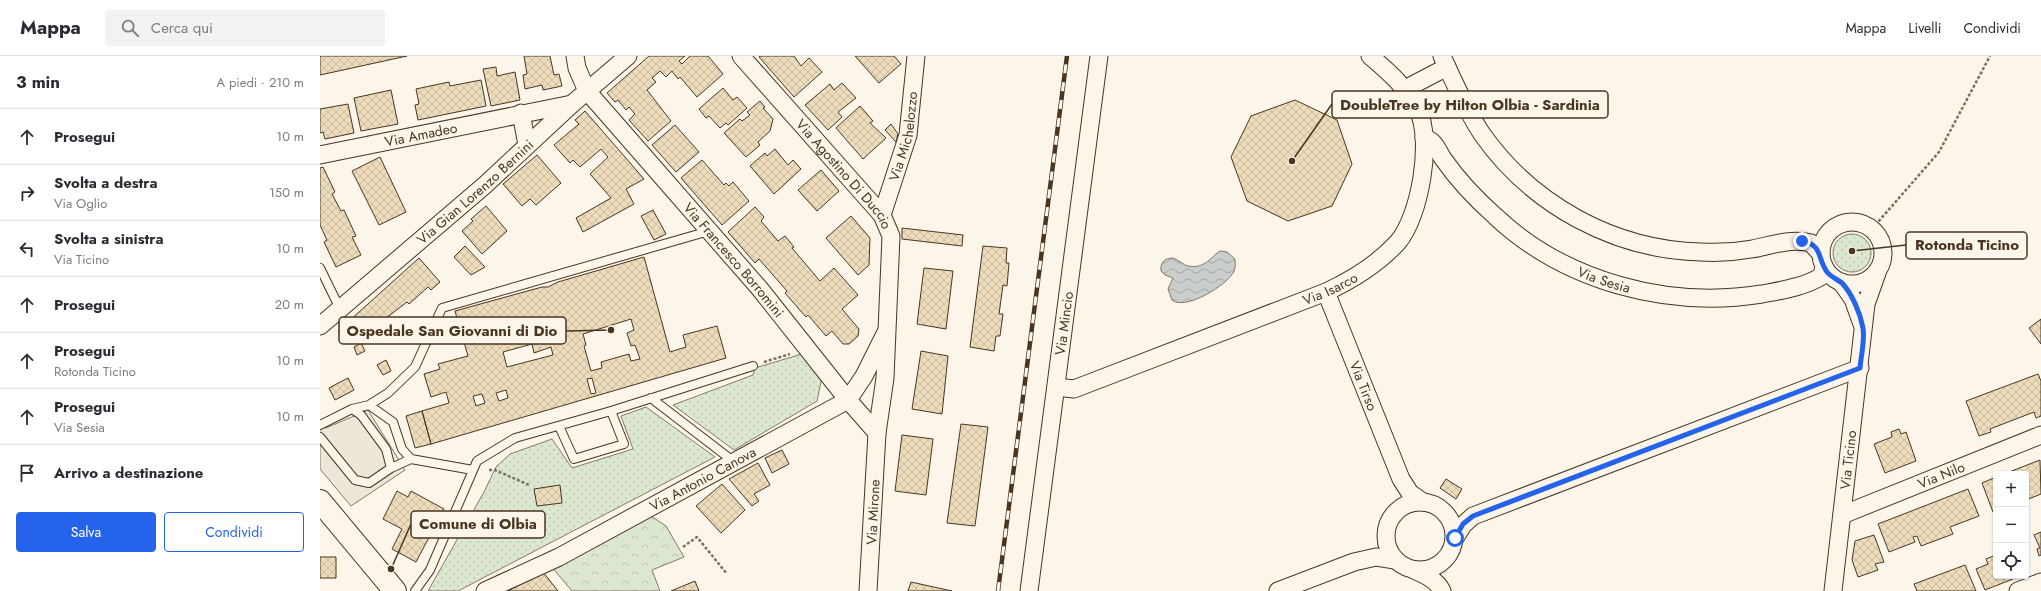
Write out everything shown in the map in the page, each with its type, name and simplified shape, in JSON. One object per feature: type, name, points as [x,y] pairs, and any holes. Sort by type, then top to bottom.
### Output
[{"type":"main road","points":[[320,501],[395,591]]},
{"type":"street","name":"Via Francesco Borromini","points":[[575,56],[577,68],[587,91],[760,289],[848,400],[877,433]]},
{"type":"street","name":"Via Gian Lorenzo Bernini","points":[[320,326],[485,185],[572,104],[628,56]]},
{"type":"street","name":"Via Agostino Di Duccio","points":[[741,56],[882,215],[891,236],[886,378],[877,433]]},
{"type":"street","name":"Via Michelozzo","points":[[882,215],[908,135],[916,56]]},
{"type":"street","name":"Via Mincio","points":[[1029,591],[1098,56]]},
{"type":"street","name":"Via Isarco","points":[[1056,387],[1074,389],[1326,292],[1351,280],[1385,255],[1399,240],[1411,216],[1420,189],[1424,164],[1424,138],[1419,112],[1405,89],[1370,56]]},
{"type":"street","points":[[1405,89],[1445,62],[1466,108],[1482,134],[1499,155],[1537,193],[1584,222],[1612,234],[1645,245],[1676,250],[1727,252],[1752,249],[1790,240],[1811,243],[1828,273],[1841,282],[1853,299],[1863,328]]},
{"type":"street","name":"Via Amadeo","points":[[320,155],[521,113],[572,104]]},
{"type":"street","points":[[521,113],[527,145]]},
{"type":"street","name":"Via Sesia","points":[[1424,138],[1432,141],[1443,160],[1494,216],[1524,241],[1579,271],[1615,284],[1660,294],[1721,298],[1775,292],[1811,283],[1822,276],[1822,260]]},
{"type":"street","points":[[1822,260],[1822,244],[1827,235],[1834,228],[1853,222],[1863,224],[1872,229],[1882,245],[1882,264],[1877,273],[1860,283],[1851,284],[1841,282]]},
{"type":"street","name":"Via Ticino","points":[[1833,591],[1845,501],[1866,304],[1877,273]]},
{"type":"street","name":"Via Tirso","points":[[1326,292],[1401,479]]},
{"type":"street","name":"Via Antonio Canova","points":[[485,591],[559,557],[733,461],[848,400],[864,376],[887,330]]},
{"type":"street","points":[[1414,570],[1426,570],[1437,566],[1446,559],[1452,550],[1455,538],[1463,524],[1473,516],[1860,368]]},
{"type":"street","name":"Via Mirone","points":[[868,591],[877,433]]},
{"type":"street","name":"Via Nilo","points":[[1842,515],[2041,435]]},
{"type":"street","points":[[1401,479],[1410,493],[1423,502]]},
{"type":"street","points":[[1400,508],[1403,493],[1401,479]]},
{"type":"street","points":[[1442,591],[1440,585],[1428,577],[1404,566],[1395,560],[1388,549],[1386,536],[1390,521],[1400,508],[1410,503],[1423,502],[1438,506],[1448,515],[1454,526],[1455,538]]},
{"type":"street","points":[[1448,515],[1473,516]]},
{"type":"street","points":[[1354,562],[1374,548],[1386,536]]},
{"type":"street","points":[[1278,591],[1354,562],[1376,557],[1395,560]]},
{"type":"street","points":[[1446,559],[1443,575],[1446,591]]},
{"type":"street","points":[[2018,591],[2041,582]]},
{"type":"lane","points":[[320,425],[352,409],[369,404],[388,393],[415,368],[442,308],[708,231]]},
{"type":"lane","points":[[320,268],[340,309]]},
{"type":"lane","points":[[415,591],[430,570],[477,461],[515,438],[611,411],[753,366]]},
{"type":"lane","points":[[651,398],[733,461]]},
{"type":"lane","points":[[369,404],[393,422],[402,449],[411,459]]},
{"type":"lane","points":[[352,409],[360,415],[386,449],[391,468]]},
{"type":"lane","points":[[559,426],[574,459],[624,444],[611,411]]},
{"type":"lane","points":[[320,437],[355,480],[369,483],[391,468],[411,459],[473,470]]},
{"type":"path","points":[[1872,229],[1939,152],[1990,56]]},
{"type":"path","points":[[753,366],[807,349]]},
{"type":"path","points":[[473,470],[495,470],[529,485]]},
{"type":"path","points":[[682,547],[697,537],[727,574]]},
{"type":"green space","points":[[1848,234],[1856,234],[1863,237],[1868,242],[1871,253],[1868,264],[1863,269],[1856,272],[1848,272],[1841,269],[1836,264],[1833,257],[1833,249],[1836,242],[1841,237]]},
{"type":"green space","points":[[802,354],[822,377],[817,401],[734,450],[673,405],[753,375],[755,368]]},
{"type":"green space","points":[[646,407],[715,457],[458,591],[428,591],[484,492],[496,467],[510,454],[552,439],[572,468],[633,449],[621,416]]},
{"type":"green space","points":[[651,516],[666,526],[684,557],[652,570],[660,591],[572,591],[551,566]]},
{"type":"shaded area","points":[[368,410],[405,470],[351,506],[320,469],[320,425],[326,428]]},
{"type":"water","points":[[1220,251],[1227,252],[1235,259],[1235,270],[1230,277],[1206,295],[1196,299],[1186,302],[1172,300],[1168,289],[1173,278],[1165,275],[1161,271],[1162,263],[1173,258],[1186,265],[1194,267],[1206,263]]},
{"type":"building","points":[[320,56],[407,56],[320,75]]},
{"type":"building","points":[[524,56],[550,56],[554,75],[559,74],[562,86],[543,90],[542,85],[525,89],[523,75],[527,74]]},
{"type":"building","points":[[649,56],[685,56],[679,61],[682,64],[690,56],[708,56],[723,74],[697,97],[680,77],[678,79],[672,71],[666,77],[660,71],[652,78],[656,82],[647,90],[671,121],[648,141],[629,120],[635,114],[629,107],[626,110],[618,100],[615,102],[607,93]]},
{"type":"building","points":[[794,56],[801,66],[809,58],[822,72],[794,97],[759,57]]},
{"type":"building","points":[[855,56],[894,56],[901,64],[879,83]]},
{"type":"building","points":[[496,67],[497,76],[515,72],[520,100],[491,106],[483,69]]},
{"type":"building","points":[[481,80],[486,106],[418,120],[415,105],[419,104],[416,89],[449,82],[450,86]]},
{"type":"building","points":[[842,83],[856,98],[838,112],[842,117],[828,130],[805,105],[830,84],[834,90]]},
{"type":"building","points":[[723,88],[733,100],[737,97],[747,108],[728,125],[726,123],[720,128],[709,116],[706,118],[699,109]]},
{"type":"building","points":[[391,90],[398,124],[361,131],[354,98]]},
{"type":"building","points":[[1295,100],[1337,120],[1352,164],[1332,206],[1288,221],[1247,201],[1231,157],[1251,116]]},
{"type":"building","points":[[760,101],[765,107],[763,108],[773,119],[770,131],[758,142],[760,145],[746,157],[724,133],[740,119],[742,121],[750,115],[747,112]]},
{"type":"building","points":[[348,104],[354,133],[325,139],[323,132],[320,133],[320,109]]},
{"type":"building","points":[[860,106],[873,121],[870,123],[886,138],[863,159],[836,128]]},
{"type":"building","points":[[585,111],[644,179],[626,189],[634,204],[583,232],[576,218],[611,198],[590,174],[608,157],[601,149],[580,167],[573,160],[570,163],[554,145],[579,124],[575,120]]},
{"type":"building","points":[[891,124],[898,134],[896,142],[885,130]]},
{"type":"building","points":[[675,125],[699,152],[676,172],[652,145]]},
{"type":"building","points":[[775,149],[788,165],[793,160],[801,169],[774,194],[750,166],[765,153],[767,156]]},
{"type":"building","points":[[537,155],[561,183],[536,205],[530,199],[522,206],[503,184]]},
{"type":"building","points":[[380,157],[406,212],[379,225],[352,171]]},
{"type":"building","points":[[702,160],[724,185],[726,183],[729,186],[733,182],[749,201],[722,225],[681,178]]},
{"type":"building","points":[[323,167],[335,192],[332,194],[341,211],[344,210],[356,236],[352,237],[361,255],[336,267],[324,242],[327,240],[320,225],[320,168]]},
{"type":"building","points":[[821,170],[839,191],[817,211],[798,190]]},
{"type":"building","points":[[486,206],[507,231],[482,254],[462,231],[473,221],[471,219]]},
{"type":"building","points":[[755,207],[764,217],[761,221],[778,241],[785,236],[794,247],[792,248],[820,281],[834,268],[858,295],[842,309],[859,329],[858,336],[849,344],[843,344],[832,331],[826,336],[808,315],[806,317],[785,293],[787,291],[759,259],[755,263],[728,232]]},
{"type":"building","points":[[653,210],[666,234],[654,240],[641,216]]},
{"type":"building","points":[[851,216],[870,238],[869,265],[858,275],[826,238]]},
{"type":"building","points":[[902,228],[963,235],[962,246],[902,239]]},
{"type":"building","points":[[465,246],[485,267],[471,275],[454,257]]},
{"type":"building","points":[[983,246],[1007,248],[1006,263],[1009,263],[1007,286],[1003,285],[999,314],[1003,314],[1000,336],[996,336],[994,351],[970,347]]},
{"type":"building","points":[[644,257],[670,352],[686,347],[683,335],[717,326],[726,358],[431,444],[422,411],[449,403],[446,392],[431,397],[424,374],[440,369],[438,364],[468,356],[455,311],[542,287],[548,287],[558,282]],"holes":[[[631,319],[634,330],[627,333],[631,346],[635,345],[640,359],[631,361],[629,354],[601,362],[602,368],[591,371],[584,346],[586,345],[583,334]],[[532,344],[534,353],[551,347],[553,355],[507,367],[503,352]],[[592,378],[596,393],[591,394],[587,379]],[[506,390],[508,398],[499,401],[496,393]],[[482,394],[485,403],[476,406],[473,396]]]},
{"type":"building","points":[[419,258],[440,282],[431,290],[428,287],[409,304],[407,302],[381,322],[378,318],[370,324],[367,320],[361,326],[366,332],[348,342],[338,331]]},
{"type":"building","points":[[924,268],[953,271],[946,329],[917,324]]},
{"type":"building","points":[[2041,319],[2041,344],[2029,328]]},
{"type":"building","points":[[361,343],[365,351],[357,355],[354,347]]},
{"type":"building","points":[[921,351],[948,356],[942,414],[912,409]]},
{"type":"building","points":[[386,360],[391,371],[383,375],[377,365]]},
{"type":"building","points":[[2038,374],[2041,381],[2041,416],[2036,418],[2034,412],[1990,429],[1991,432],[1979,436],[1966,401]]},
{"type":"building","points":[[348,378],[354,390],[335,400],[329,388]]},
{"type":"building","points":[[422,411],[431,444],[415,448],[406,416]]},
{"type":"building","points":[[961,424],[988,427],[975,526],[947,523]]},
{"type":"building","points":[[1899,429],[1901,434],[1906,432],[1916,461],[1885,473],[1874,444],[1892,437],[1891,432]]},
{"type":"building","points":[[902,435],[933,439],[926,495],[895,491]]},
{"type":"building","points":[[782,450],[789,464],[772,473],[765,458]]},
{"type":"building","points":[[2040,460],[2041,494],[2029,499],[2029,471],[2012,471]]},
{"type":"building","points":[[758,463],[770,485],[754,494],[759,501],[752,506],[729,479]]},
{"type":"building","points":[[1993,478],[1993,512],[1982,483]]},
{"type":"building","points":[[1446,479],[1462,489],[1456,499],[1440,488]]},
{"type":"building","points":[[722,484],[745,510],[721,533],[696,506]]},
{"type":"building","points":[[560,485],[562,503],[537,506],[534,489]]},
{"type":"building","points":[[1968,489],[1979,516],[1950,527],[1953,534],[1921,546],[1917,536],[1913,537],[1915,542],[1889,552],[1878,524]]},
{"type":"building","points":[[397,491],[408,497],[411,491],[444,509],[416,562],[392,549],[402,529],[383,519]]},
{"type":"building","points":[[2041,532],[2041,555],[2039,556],[2037,549],[2040,548],[2034,535]]},
{"type":"building","points":[[1874,535],[1884,562],[1875,564],[1878,570],[1858,577],[1852,560],[1855,541]]},
{"type":"building","points":[[1993,556],[1993,579],[2013,579],[1985,590],[1976,569],[1988,564],[1986,559]]},
{"type":"building","points":[[320,557],[336,557],[336,578],[320,578]]},
{"type":"building","points":[[1965,565],[1976,591],[1917,591],[1914,584]]},
{"type":"building","points":[[543,572],[558,591],[508,591]]},
{"type":"building","points":[[695,581],[699,591],[671,591]]},
{"type":"building","points":[[911,582],[952,591],[908,591]]},
{"type":"railway","points":[[998,591],[1067,56]]},
{"type":"place","name":"DoubleTree by Hilton Olbia - Sardinia","points":[[1292,161]]},
{"type":"place","name":"Rotonda Ticino","points":[[1852,251]]},
{"type":"place","name":"Ospedale San Giovanni di Dio","points":[[611,330]]},
{"type":"place","name":"Comune di Olbia","points":[[391,569]]},
{"type":"route","points":[[1455,538],[1463,524],[1473,516],[1860,368],[1863,328],[1853,299],[1841,282],[1828,273],[1824,266],[1821,254],[1811,243],[1802,241]]}]
